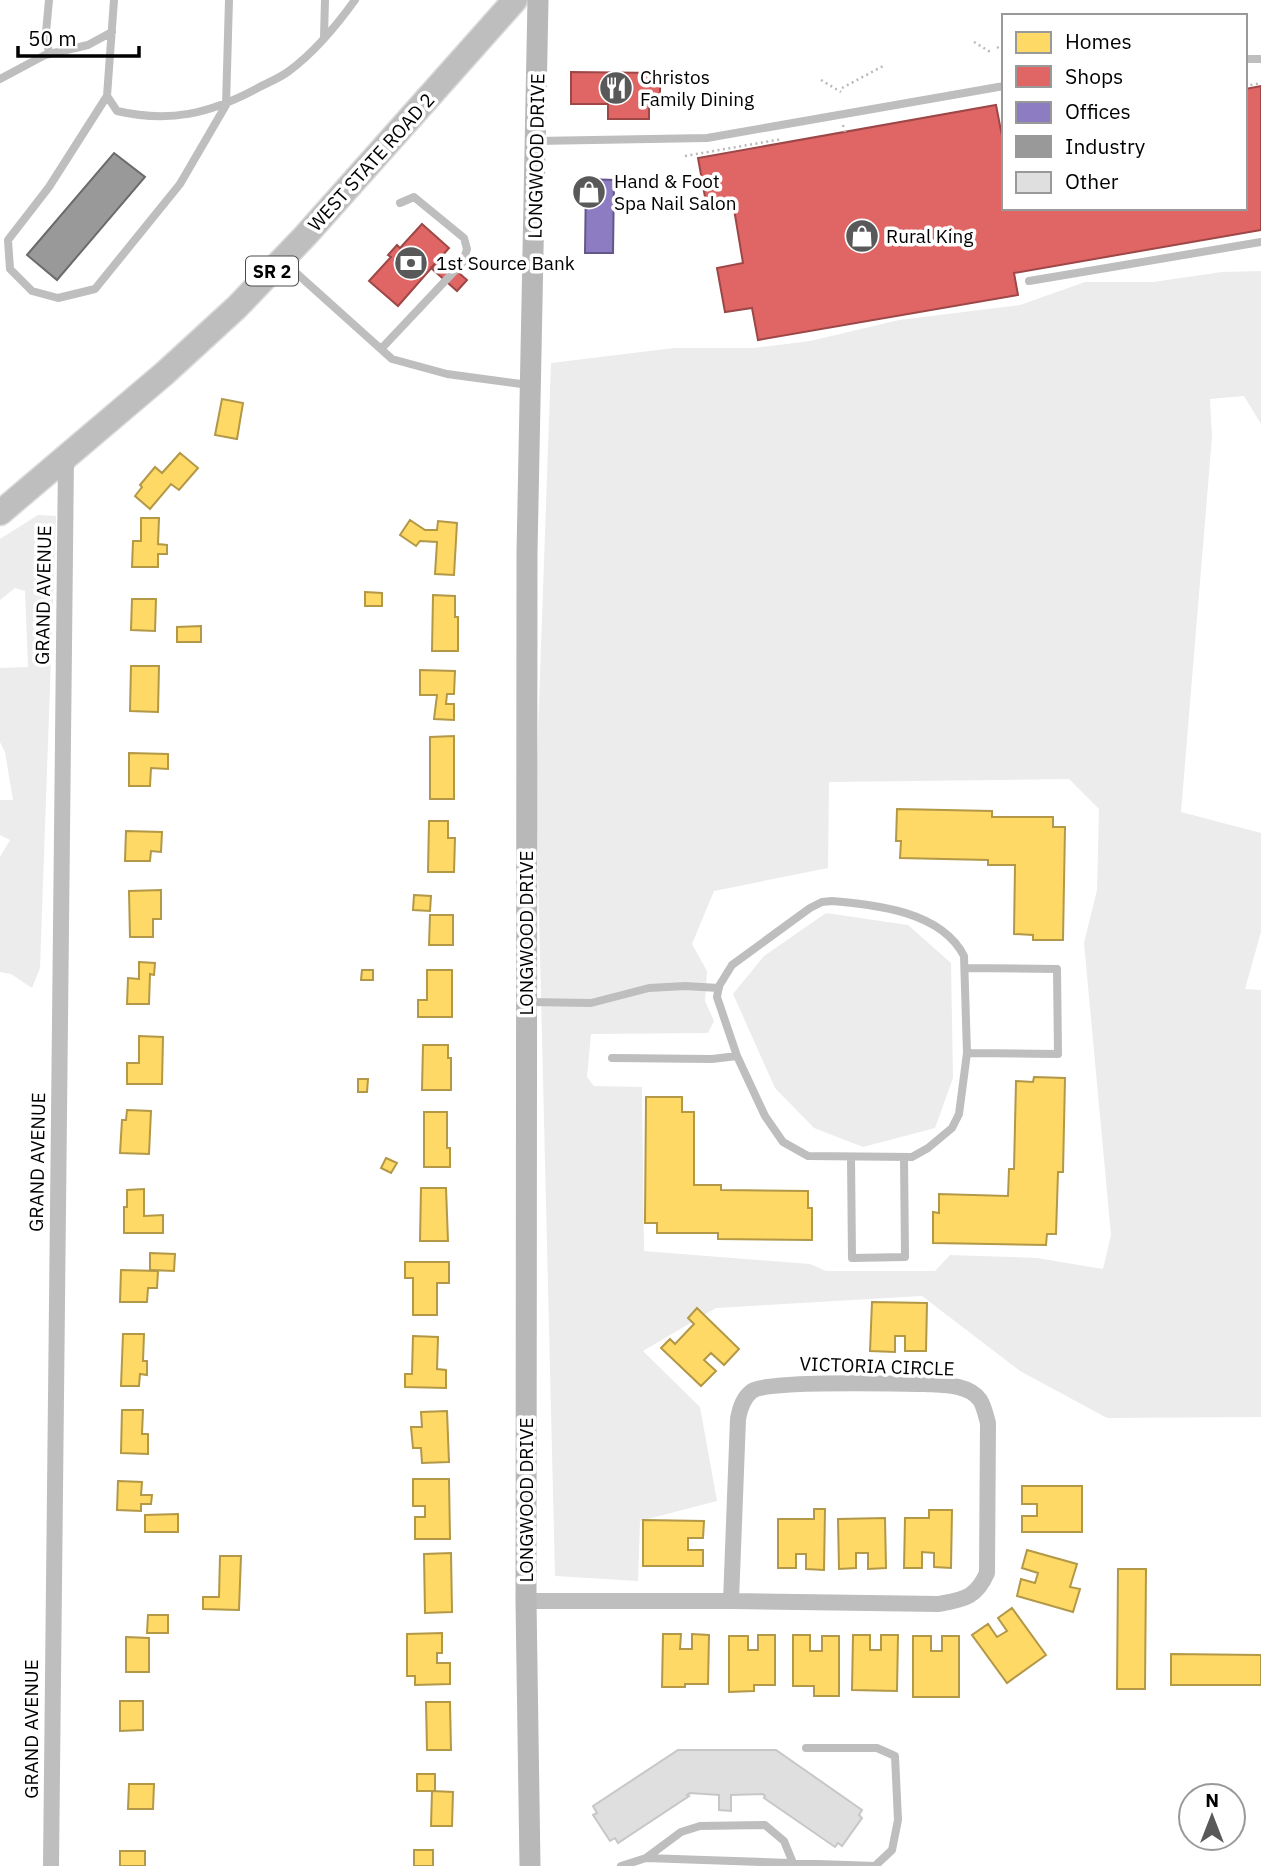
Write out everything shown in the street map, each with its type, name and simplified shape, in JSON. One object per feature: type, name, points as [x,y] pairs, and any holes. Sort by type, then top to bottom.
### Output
[{"type":"main road","name":"WEST STATE ROAD 2","points":[[0,513],[237,307],[515,0]]},
{"type":"main road","name":"LONGWOOD DRIVE","points":[[530,1866],[526,1601],[527,553],[538,0]]},
{"type":"street","name":"GRAND AVENUE","points":[[51,1866],[66,458]]},
{"type":"street","name":"VICTORIA CIRCLE","points":[[526,1601],[939,1604],[964,1599],[980,1588],[987,1573],[988,1423],[980,1400],[968,1390],[950,1385],[779,1384],[753,1390],[740,1405],[738,1419],[731,1601]]},
{"type":"lane","points":[[49,0],[46,32],[49,54]]},
{"type":"lane","points":[[114,0],[107,96],[49,187],[8,240],[10,269],[32,291],[58,298],[95,289],[180,184],[226,105],[229,0]]},
{"type":"lane","points":[[324,0],[324,37]]},
{"type":"lane","points":[[107,96],[117,111],[141,117],[188,116],[226,105],[289,71],[336,26],[355,0]]},
{"type":"lane","points":[[0,79],[49,54],[88,45],[112,32]]},
{"type":"lane","points":[[536,141],[707,138],[1002,86]]},
{"type":"lane","points":[[381,349],[463,262],[467,249],[464,239],[414,197],[400,203]]},
{"type":"lane","points":[[1029,281],[1261,242]]},
{"type":"lane","points":[[281,260],[392,359],[447,374],[531,385]]},
{"type":"lane","points":[[832,901],[904,913],[932,925],[958,945],[964,956],[967,1053],[959,1114],[952,1128],[928,1148],[912,1157],[808,1156],[783,1142],[765,1116],[737,1056],[717,997],[719,988],[732,965],[810,908],[832,901]]},
{"type":"lane","points":[[965,968],[1057,969],[1058,1054],[967,1053]]},
{"type":"lane","points":[[526,1002],[591,1003],[649,988],[685,985],[719,988]]},
{"type":"lane","points":[[612,1058],[712,1059],[737,1056]]},
{"type":"lane","points":[[851,1157],[852,1258],[905,1257],[904,1157]]},
{"type":"lane","points":[[646,1858],[875,1866],[892,1850],[898,1820],[895,1756],[877,1748],[806,1748]]},
{"type":"lane","points":[[621,1866],[646,1858],[681,1832],[700,1826],[765,1825],[784,1841],[793,1863]]},
{"type":"path","points":[[974,42],[992,53]]},
{"type":"path","points":[[997,47],[1002,50]]},
{"type":"path","points":[[821,80],[841,90],[885,65]]},
{"type":"shaded area","points":[[1261,271],[1261,424],[1244,396],[1210,399],[1212,437],[1181,812],[1261,833],[1261,932],[1245,989],[1261,990],[1261,1417],[1107,1418],[1020,1371],[922,1296],[716,1308],[643,1351],[700,1407],[717,1501],[640,1521],[638,1581],[555,1576],[536,789],[551,363],[674,348],[753,348],[810,341],[899,320],[1020,305],[1085,282],[1153,282],[1222,272]],"holes":[[[1069,779],[1099,809],[1097,890],[1084,943],[1111,1235],[1103,1269],[1037,1258],[950,1255],[935,1271],[826,1271],[810,1264],[644,1251],[642,1087],[594,1086],[587,1077],[591,1034],[708,1033],[714,1021],[705,1001],[707,971],[692,944],[714,891],[828,868],[829,782]]]},
{"type":"shaded area","points":[[38,515],[56,516],[40,968],[32,988],[11,974],[0,972],[0,857],[10,840],[0,835],[0,800],[13,800],[5,752],[0,742],[0,668],[28,667],[25,591],[15,588],[0,600],[0,539]]},
{"type":"shaded area","points":[[826,913],[908,925],[951,963],[953,1078],[935,1128],[863,1147],[814,1128],[775,1088],[733,994],[764,956]]},
{"type":"building: Homes","points":[[222,399],[243,403],[237,439],[215,435]]},
{"type":"building: Homes","points":[[180,453],[198,468],[179,490],[171,484],[150,509],[135,496],[142,487],[140,485],[155,467],[162,473]]},
{"type":"building: Homes","points":[[141,518],[159,518],[158,544],[167,545],[167,554],[158,554],[158,567],[132,567],[133,541],[141,541]]},
{"type":"building: Homes","points":[[410,520],[425,530],[437,530],[438,521],[457,523],[454,575],[435,574],[437,542],[420,541],[416,546],[400,535]]},
{"type":"building: Homes","points":[[365,592],[382,593],[382,606],[365,606]]},
{"type":"building: Homes","points":[[433,595],[455,596],[458,651],[432,651]]},
{"type":"building: Homes","points":[[132,599],[156,599],[155,631],[131,630]]},
{"type":"building: Homes","points":[[201,626],[201,642],[177,642],[177,627]]},
{"type":"building: Homes","points":[[131,666],[159,666],[158,712],[130,711]]},
{"type":"building: Homes","points":[[420,670],[455,671],[454,694],[447,694],[446,704],[454,704],[454,720],[434,719],[437,695],[420,695]]},
{"type":"building: Homes","points":[[454,736],[454,799],[430,799],[430,737]]},
{"type":"building: Homes","points":[[129,753],[168,754],[168,769],[151,768],[150,786],[129,786]]},
{"type":"building: Homes","points":[[897,809],[992,811],[992,817],[1053,817],[1053,827],[1065,827],[1063,940],[1033,940],[1033,935],[1014,934],[1015,865],[988,865],[988,860],[900,858],[901,841],[896,841]]},
{"type":"building: Homes","points":[[429,821],[448,821],[448,838],[455,838],[454,872],[428,872]]},
{"type":"building: Homes","points":[[126,831],[162,832],[161,852],[151,851],[150,861],[125,861]]},
{"type":"building: Homes","points":[[161,890],[161,919],[153,919],[153,937],[130,937],[129,891]]},
{"type":"building: Homes","points":[[414,895],[431,896],[430,911],[413,910]]},
{"type":"building: Homes","points":[[430,915],[453,915],[453,945],[429,945]]},
{"type":"building: Homes","points":[[139,962],[155,963],[154,975],[150,974],[149,1004],[127,1004],[128,978],[139,979]]},
{"type":"building: Homes","points":[[362,970],[373,970],[373,980],[361,980]]},
{"type":"building: Homes","points":[[427,970],[452,970],[452,1017],[418,1017],[418,1000],[427,1000]]},
{"type":"building: Homes","points":[[139,1036],[163,1037],[162,1084],[127,1084],[127,1063],[139,1063]]},
{"type":"building: Homes","points":[[423,1045],[448,1045],[448,1058],[451,1058],[451,1090],[422,1090]]},
{"type":"building: Homes","points":[[1034,1077],[1065,1078],[1063,1172],[1058,1172],[1056,1234],[1047,1234],[1046,1245],[933,1243],[933,1212],[939,1213],[939,1194],[1008,1196],[1009,1169],[1014,1169],[1016,1081],[1033,1082]]},
{"type":"building: Homes","points":[[358,1079],[368,1079],[367,1092],[358,1092]]},
{"type":"building: Homes","points":[[646,1097],[682,1097],[682,1112],[694,1112],[694,1185],[721,1185],[721,1190],[808,1191],[808,1208],[812,1208],[812,1240],[718,1239],[718,1233],[657,1233],[657,1223],[645,1223]]},
{"type":"building: Homes","points":[[127,1110],[151,1111],[149,1154],[120,1153],[122,1120],[126,1120]]},
{"type":"building: Homes","points":[[424,1112],[447,1112],[450,1167],[424,1167]]},
{"type":"building: Homes","points":[[386,1158],[397,1163],[391,1173],[381,1168]]},
{"type":"building: Homes","points":[[421,1188],[446,1188],[448,1241],[420,1241]]},
{"type":"building: Homes","points":[[144,1189],[144,1216],[163,1215],[163,1233],[124,1233],[127,1190]]},
{"type":"building: Homes","points":[[150,1253],[175,1254],[174,1271],[150,1270]]},
{"type":"building: Homes","points":[[405,1262],[449,1262],[449,1283],[437,1283],[437,1315],[413,1315],[413,1278],[405,1278]]},
{"type":"building: Homes","points":[[121,1270],[158,1271],[157,1288],[148,1288],[147,1302],[120,1302]]},
{"type":"building: Homes","points":[[872,1302],[927,1303],[926,1351],[905,1351],[905,1336],[895,1336],[895,1352],[870,1351]]},
{"type":"building: Homes","points":[[697,1308],[739,1349],[724,1365],[711,1353],[704,1360],[716,1371],[701,1386],[661,1348],[670,1339],[675,1344],[694,1324],[688,1318]]},
{"type":"building: Homes","points":[[123,1334],[144,1334],[143,1361],[147,1361],[147,1375],[140,1374],[139,1386],[121,1386]]},
{"type":"building: Homes","points":[[413,1336],[438,1337],[437,1369],[446,1370],[446,1388],[405,1387],[405,1374],[412,1374]]},
{"type":"building: Homes","points":[[122,1410],[143,1410],[142,1434],[148,1434],[148,1454],[121,1453]]},
{"type":"building: Homes","points":[[447,1411],[449,1462],[422,1463],[421,1448],[413,1448],[411,1427],[422,1427],[421,1412]]},
{"type":"building: Homes","points":[[413,1479],[449,1479],[450,1539],[415,1539],[415,1517],[425,1517],[425,1506],[413,1506]]},
{"type":"building: Homes","points":[[118,1481],[142,1482],[141,1495],[152,1495],[151,1504],[141,1504],[141,1511],[117,1510]]},
{"type":"building: Homes","points":[[1022,1486],[1082,1486],[1082,1532],[1022,1532],[1022,1516],[1037,1516],[1037,1504],[1022,1504]]},
{"type":"building: Homes","points":[[814,1509],[825,1509],[824,1570],[806,1569],[806,1554],[796,1554],[796,1568],[778,1568],[778,1519],[814,1519]]},
{"type":"building: Homes","points":[[929,1510],[952,1510],[951,1568],[934,1567],[934,1553],[922,1552],[922,1568],[904,1568],[905,1518],[929,1518]]},
{"type":"building: Homes","points":[[178,1514],[178,1532],[145,1532],[145,1515]]},
{"type":"building: Homes","points":[[885,1518],[886,1568],[868,1569],[868,1553],[856,1553],[856,1568],[839,1569],[838,1519]]},
{"type":"building: Homes","points":[[643,1520],[704,1521],[703,1538],[688,1538],[688,1550],[703,1550],[703,1566],[643,1566]]},
{"type":"building: Homes","points":[[1027,1550],[1077,1564],[1070,1587],[1080,1589],[1073,1612],[1017,1596],[1021,1579],[1035,1583],[1038,1573],[1022,1568]]},
{"type":"building: Homes","points":[[451,1553],[452,1612],[425,1613],[424,1554]]},
{"type":"building: Homes","points":[[220,1556],[241,1556],[239,1610],[203,1609],[203,1597],[219,1597]]},
{"type":"building: Homes","points":[[1118,1569],[1146,1569],[1145,1689],[1117,1689]]},
{"type":"building: Homes","points":[[1012,1608],[1046,1655],[1007,1683],[972,1635],[988,1624],[997,1637],[1007,1631],[998,1618]]},
{"type":"building: Homes","points":[[148,1615],[168,1615],[168,1633],[147,1633]]},
{"type":"building: Homes","points":[[442,1633],[442,1653],[437,1653],[437,1663],[450,1663],[450,1684],[415,1685],[415,1676],[407,1676],[407,1634]]},
{"type":"building: Homes","points":[[663,1634],[681,1634],[680,1649],[692,1649],[692,1634],[709,1635],[708,1684],[662,1687]]},
{"type":"building: Homes","points":[[758,1635],[775,1635],[775,1685],[754,1685],[754,1691],[729,1692],[729,1636],[748,1636],[748,1650],[758,1650]]},
{"type":"building: Homes","points":[[793,1635],[810,1635],[810,1651],[822,1651],[822,1636],[839,1636],[839,1696],[814,1696],[814,1686],[793,1686]]},
{"type":"building: Homes","points":[[853,1635],[870,1635],[870,1650],[881,1650],[881,1635],[898,1635],[897,1691],[852,1690]]},
{"type":"building: Homes","points":[[913,1636],[931,1636],[931,1651],[942,1651],[942,1636],[959,1636],[959,1697],[913,1697]]},
{"type":"building: Homes","points":[[126,1637],[149,1638],[149,1672],[126,1672]]},
{"type":"building: Homes","points":[[1171,1654],[1261,1655],[1261,1685],[1171,1685]]},
{"type":"building: Homes","points":[[120,1701],[143,1701],[143,1730],[120,1731]]},
{"type":"building: Homes","points":[[426,1702],[450,1702],[451,1750],[427,1750]]},
{"type":"building: Homes","points":[[417,1774],[435,1774],[435,1791],[417,1791]]},
{"type":"building: Homes","points":[[129,1784],[154,1784],[153,1809],[128,1809]]},
{"type":"building: Homes","points":[[432,1791],[453,1792],[452,1826],[431,1826]]},
{"type":"building: Homes","points":[[414,1850],[433,1850],[433,1866],[414,1866]]},
{"type":"building: Homes","points":[[120,1851],[145,1851],[145,1866],[120,1866]]},
{"type":"building: Shops","name":"Christos Family Dining","points":[[571,72],[660,73],[660,105],[649,105],[649,119],[608,119],[608,104],[571,104]]},
{"type":"building: Shops","points":[[1261,86],[1261,230],[1014,273],[1018,295],[758,340],[752,308],[725,312],[717,268],[743,263],[733,203],[707,208],[698,158],[996,105],[1002,136],[1002,210],[1247,210],[1247,89]]},
{"type":"building: Shops","name":"1st Source Bank","points":[[422,224],[449,248],[398,306],[369,281],[391,257],[388,255],[397,245],[400,248]]},
{"type":"building: Shops","points":[[441,257],[467,280],[457,291],[431,268]]},
{"type":"building: Offices","points":[[586,179],[614,180],[613,253],[585,253]]},
{"type":"building: Industry","points":[[114,153],[145,177],[57,280],[27,255]]},
{"type":"building: Other","points":[[678,1750],[776,1750],[862,1810],[859,1815],[862,1818],[842,1846],[838,1843],[835,1847],[764,1798],[763,1794],[731,1795],[731,1811],[719,1810],[719,1795],[690,1793],[618,1843],[615,1838],[610,1841],[593,1815],[597,1813],[593,1806]]},
{"type":"place","name":"Christos Family Dining","points":[[616,88]]},
{"type":"place","name":"Hand & Foot Spa Nail Salon","points":[[589,192]]},
{"type":"place","name":"Rural King","points":[[862,236]]},
{"type":"place","name":"1st Source Bank","points":[[411,263]]}]
